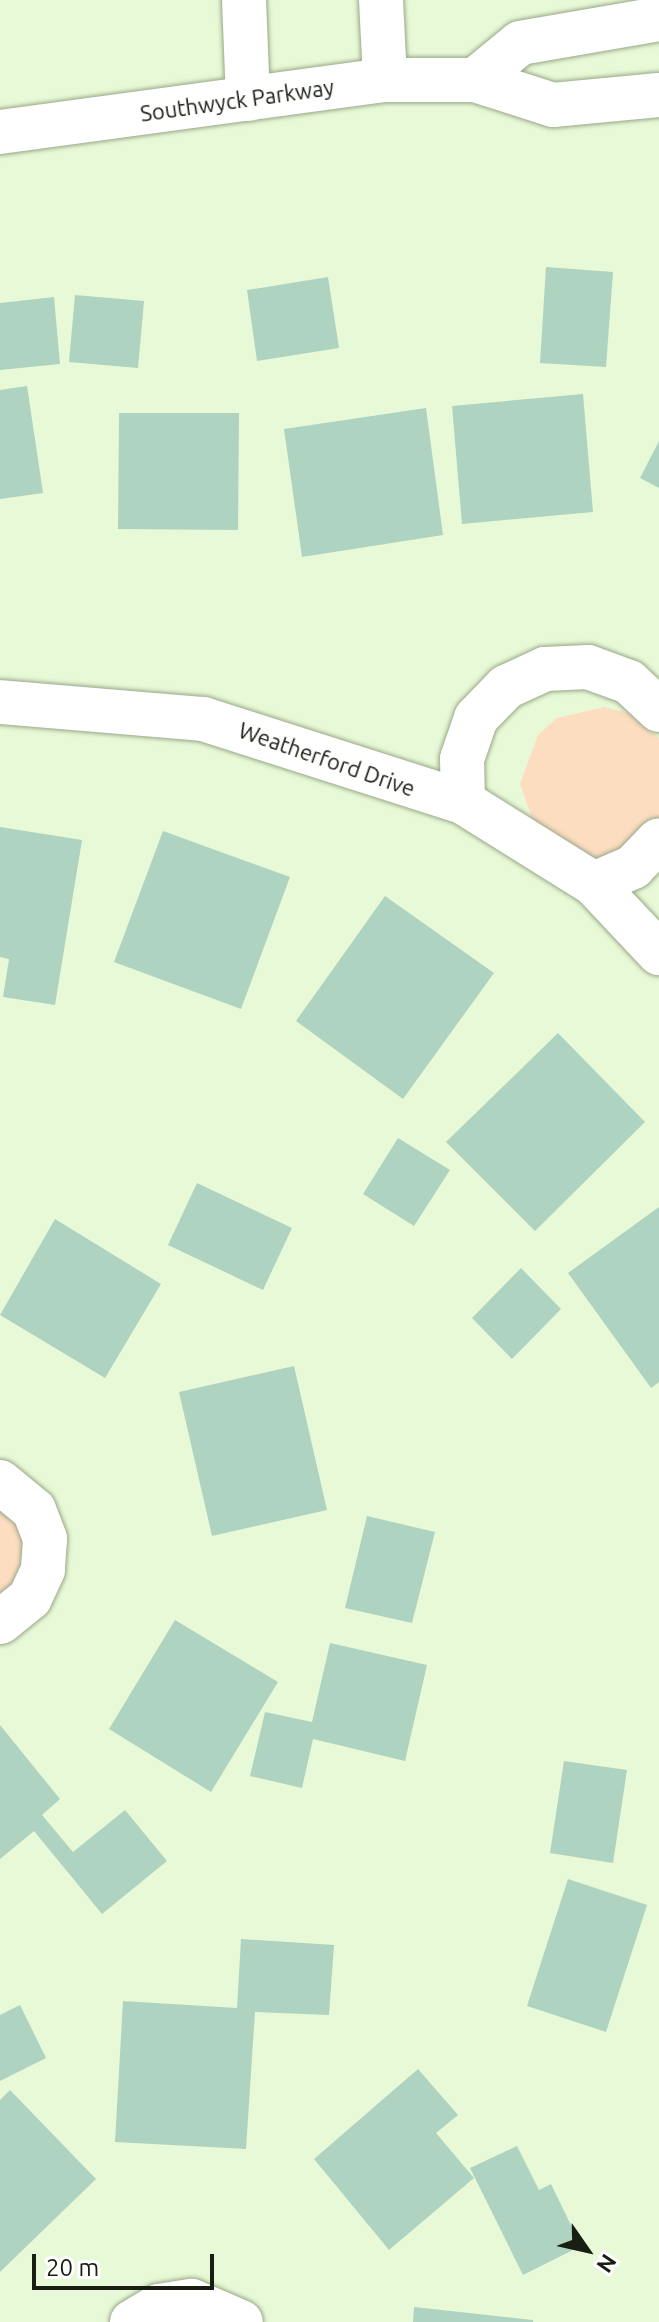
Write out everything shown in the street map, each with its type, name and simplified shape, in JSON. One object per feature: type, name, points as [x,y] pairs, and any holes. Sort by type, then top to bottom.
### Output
[{"type":"street","points":[[244,0],[248,99]]},
{"type":"street","points":[[381,0],[385,80]]},
{"type":"street","points":[[475,80],[520,43],[659,19]]},
{"type":"street","name":"Southwyck Parkway","points":[[0,132],[385,80],[475,80],[553,105],[659,95]]},
{"type":"street","points":[[463,802],[462,759],[476,718],[506,687],[545,669],[588,667],[629,682],[659,710]]},
{"type":"street","name":"Weatherford Drive","points":[[0,702],[203,719],[463,802],[594,884],[659,953]]},
{"type":"street","points":[[594,884],[633,867],[659,840]]},
{"type":"street","points":[[0,1482],[34,1510],[45,1539],[43,1570],[30,1598],[0,1622]]},
{"type":"street","points":[[132,2322],[159,2306],[192,2301],[241,2322]]},
{"type":"shaded area","points":[[604,707],[628,713],[659,738],[659,829],[609,860],[582,859],[537,832],[520,784],[538,735],[557,718]]},
{"type":"shaded area","points":[[0,1491],[37,1522],[0,1631]]},
{"type":"building","points":[[546,267],[613,272],[606,367],[540,363]]},
{"type":"building","points":[[328,277],[339,348],[257,361],[247,290]]},
{"type":"building","points":[[75,295],[144,301],[138,368],[69,362]]},
{"type":"building","points":[[54,297],[60,364],[0,370],[0,303]]},
{"type":"building","points":[[27,386],[43,493],[0,499],[0,390]]},
{"type":"building","points":[[583,394],[593,512],[462,524],[452,406]]},
{"type":"building","points":[[426,408],[443,535],[302,557],[284,429]]},
{"type":"building","points":[[119,413],[239,413],[238,530],[118,529]]},
{"type":"building","points":[[659,441],[659,488],[640,478]]},
{"type":"building","points":[[0,827],[82,840],[55,1005],[3,997],[9,959],[0,957]]},
{"type":"building","points":[[163,831],[290,877],[241,1009],[114,962]]},
{"type":"building","points":[[385,896],[494,973],[403,1099],[296,1021]]},
{"type":"building","points":[[558,1033],[645,1122],[535,1231],[446,1142]]},
{"type":"building","points":[[398,1138],[450,1170],[414,1226],[363,1194]]},
{"type":"building","points":[[197,1183],[292,1228],[263,1290],[168,1245]]},
{"type":"building","points":[[659,1207],[659,1382],[651,1388],[568,1273]]},
{"type":"building","points":[[55,1219],[161,1284],[105,1378],[0,1315]]},
{"type":"building","points":[[521,1268],[561,1309],[512,1359],[472,1318]]},
{"type":"building","points":[[294,1366],[327,1510],[212,1536],[179,1392]]},
{"type":"building","points":[[367,1516],[435,1532],[412,1623],[345,1608]]},
{"type":"building","points":[[175,1620],[278,1682],[211,1792],[109,1729]]},
{"type":"building","points":[[330,1643],[427,1665],[405,1761],[313,1739],[302,1788],[250,1776],[265,1712],[312,1722]]},
{"type":"building","points":[[0,1725],[60,1799],[42,1815],[73,1852],[125,1810],[167,1861],[102,1914],[34,1831],[0,1859]]},
{"type":"building","points":[[564,1761],[627,1770],[613,1863],[550,1853]]},
{"type":"building","points":[[568,1879],[647,1905],[606,2032],[527,2006]]},
{"type":"building","points":[[241,1939],[334,1945],[329,2015],[255,2012],[246,2149],[115,2142],[123,2001],[237,2008]]},
{"type":"building","points":[[20,2005],[46,2058],[0,2081],[0,2015]]},
{"type":"building","points":[[418,2069],[458,2115],[436,2133],[474,2178],[389,2250],[314,2159]]},
{"type":"building","points":[[10,2090],[96,2179],[0,2272],[0,2100]]},
{"type":"building","points":[[517,2146],[539,2190],[551,2184],[581,2246],[523,2275],[470,2168]]},
{"type":"building","points":[[414,2307],[533,2320],[533,2322],[413,2322]]}]
